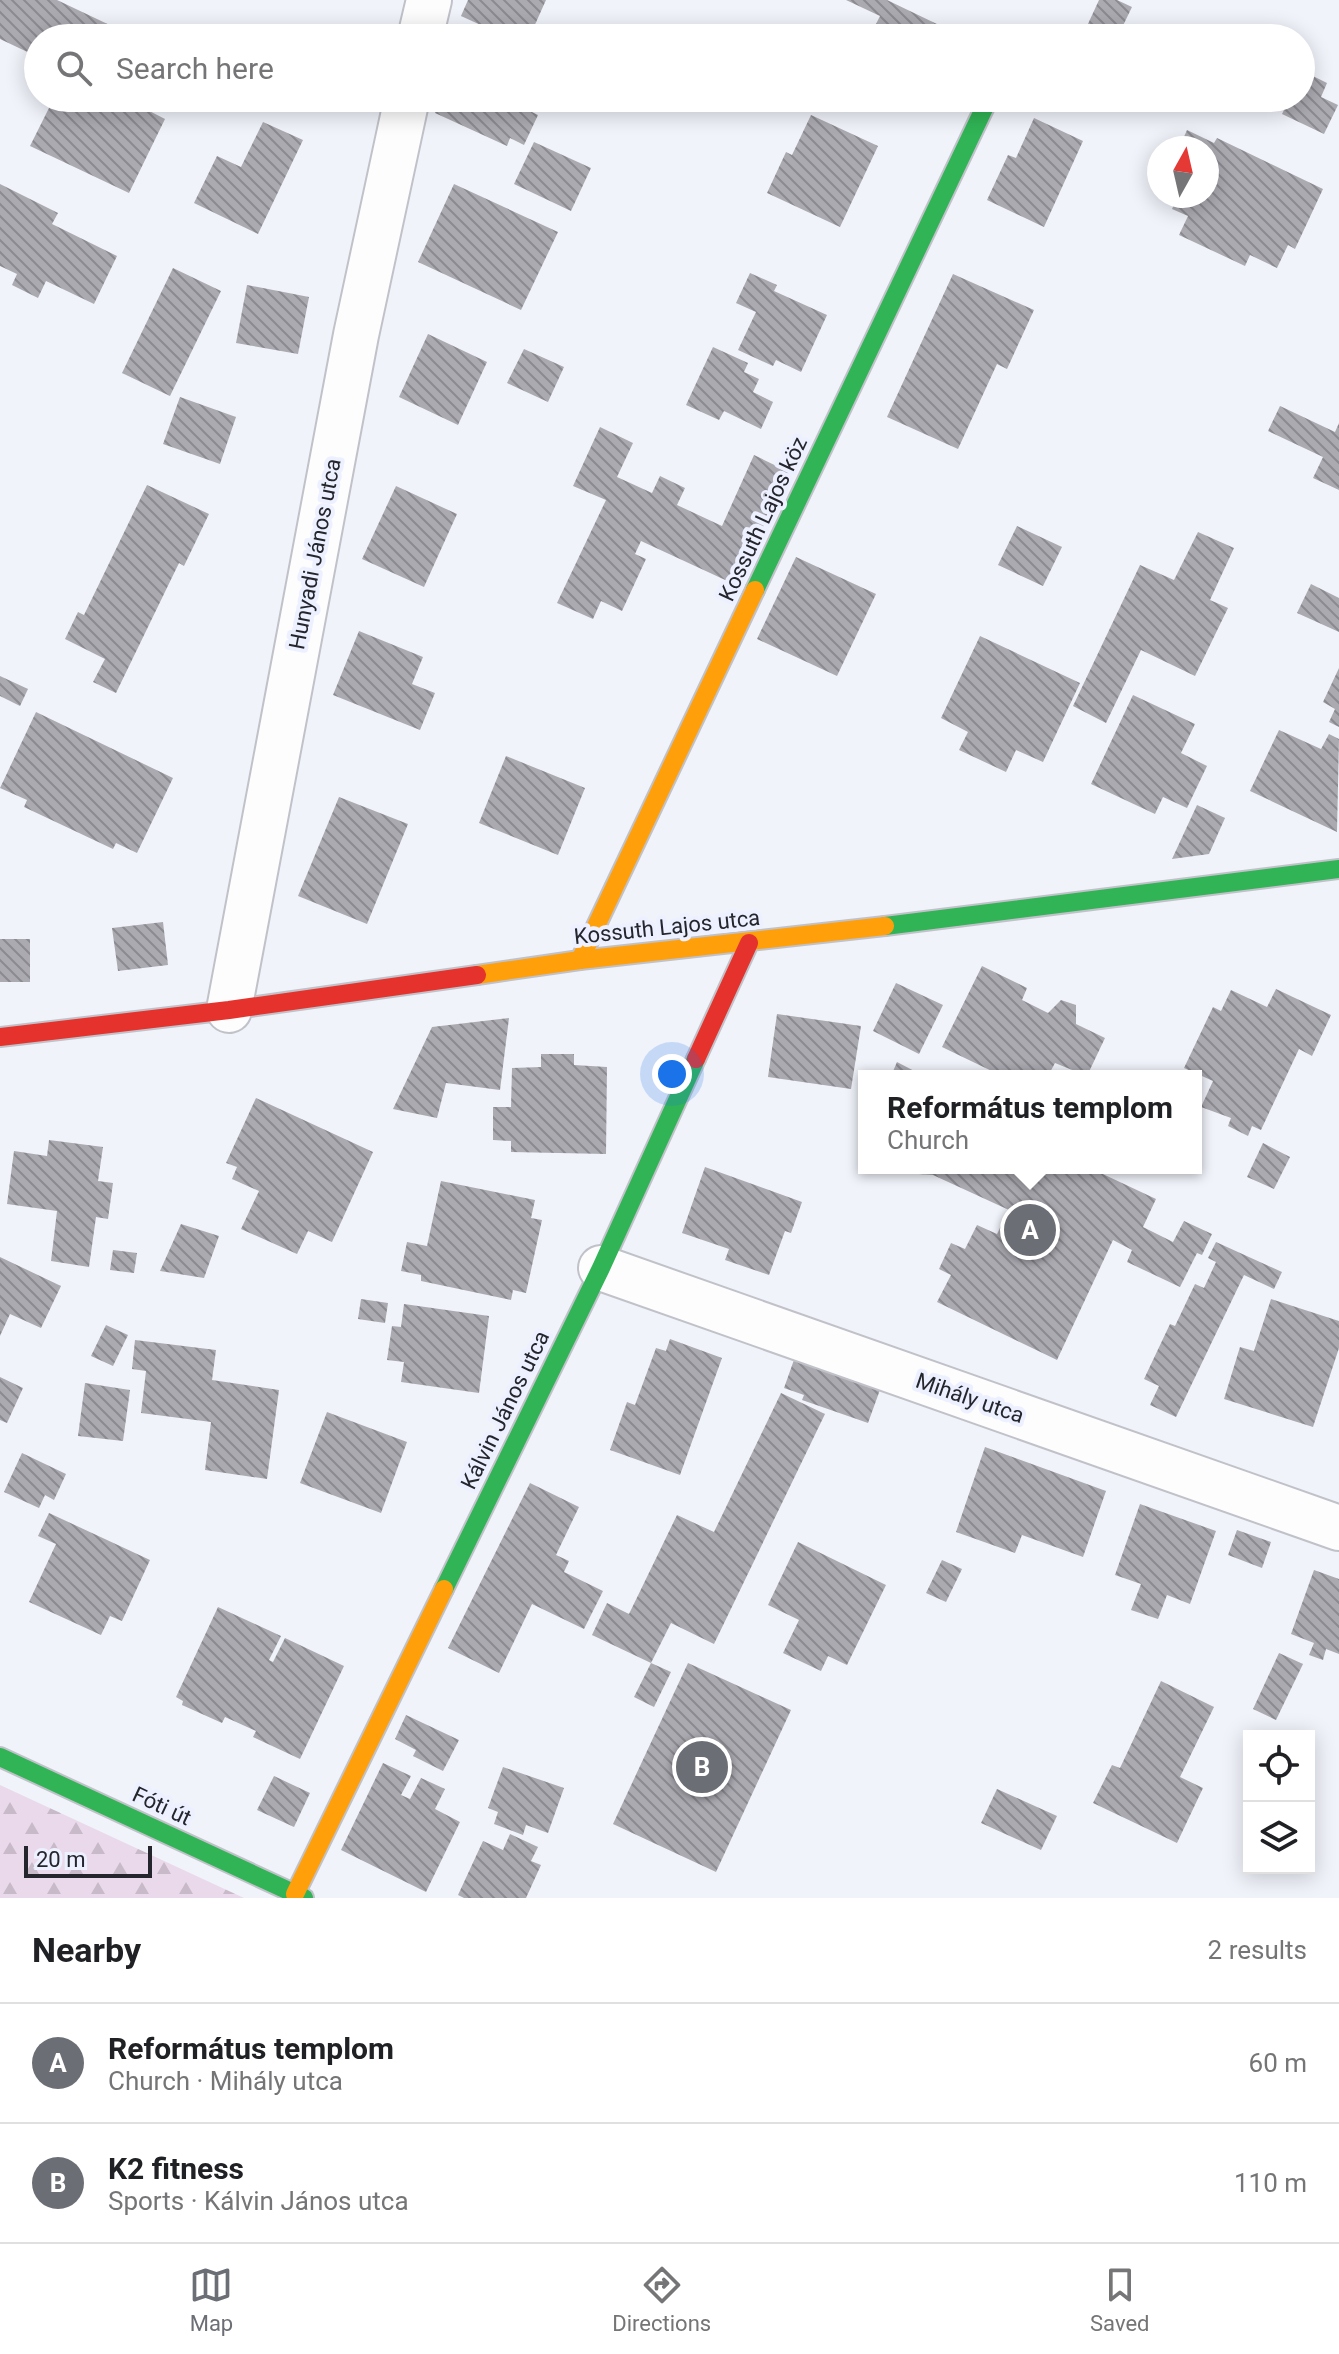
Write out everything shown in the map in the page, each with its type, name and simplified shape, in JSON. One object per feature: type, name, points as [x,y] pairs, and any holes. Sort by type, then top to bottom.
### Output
[{"type":"street","points":[[423,24],[429,0]]},
{"type":"street","name":"Hunyadi János utca","points":[[229,1010],[356,335],[404,112]]},
{"type":"street","name":"Kossuth Lajos köz","points":[[580,960],[982,112]]},
{"type":"street","name":"Kossuth Lajos utca","points":[[0,1037],[229,1010],[580,960],[749,943],[1339,869]]},
{"type":"street","name":"Kálvin János utca","points":[[299,1896],[601,1268],[749,943]]},
{"type":"street","name":"Mihály utca","points":[[601,1268],[1339,1528]]},
{"type":"street","name":"Fóti út","points":[[0,1757],[299,1896]]},
{"type":"green space","points":[[0,1785],[244,1898],[0,1898]]},
{"type":"building","points":[[0,0],[57,0],[108,24],[24,24],[24,50],[0,39]]},
{"type":"building","points":[[468,0],[546,0],[535,24],[478,24],[461,16]]},
{"type":"building","points":[[846,0],[887,0],[937,24],[876,24],[880,16]]},
{"type":"building","points":[[1099,0],[1117,0],[1132,7],[1124,24],[1088,24]]},
{"type":"building","points":[[1315,77],[1327,83],[1321,97],[1338,105],[1324,134],[1282,114],[1315,112]]},
{"type":"building","points":[[47,112],[151,112],[165,119],[129,193],[30,146]]},
{"type":"building","points":[[532,112],[538,115],[524,145],[510,138],[507,146],[435,113]]},
{"type":"building","points":[[811,115],[878,146],[840,227],[767,193],[786,152],[792,155]]},
{"type":"building","points":[[1034,118],[1083,141],[1044,227],[987,200],[1008,155],[1016,158]]},
{"type":"building","points":[[263,122],[303,140],[258,234],[194,203],[217,156],[241,167]]},
{"type":"building","points":[[1187,130],[1199,136],[1184,136]]},
{"type":"building","points":[[1219,139],[1323,189],[1295,249],[1288,245],[1277,268],[1250,255],[1245,266],[1179,235],[1188,216],[1172,209],[1219,208]]},
{"type":"building","points":[[534,142],[591,168],[571,211],[514,184]]},
{"type":"building","points":[[0,184],[58,213],[52,224],[117,256],[94,304],[46,281],[38,298],[12,285],[17,274],[0,266]]},
{"type":"building","points":[[454,184],[558,232],[521,310],[418,262]]},
{"type":"building","points":[[173,268],[221,291],[170,396],[122,373]]},
{"type":"building","points":[[750,273],[777,285],[774,291],[827,315],[801,372],[776,360],[773,366],[738,350],[756,312],[736,303]]},
{"type":"building","points":[[953,274],[1034,310],[1007,369],[997,364],[958,449],[887,417]]},
{"type":"building","points":[[247,285],[309,297],[298,354],[236,343]]},
{"type":"building","points":[[428,334],[487,362],[458,425],[399,397]]},
{"type":"building","points":[[713,347],[748,363],[744,372],[759,379],[753,392],[773,402],[761,429],[724,411],[719,420],[686,405]]},
{"type":"building","points":[[524,349],[564,367],[548,402],[507,383]]},
{"type":"building","points":[[180,397],[236,417],[220,464],[163,444]]},
{"type":"building","points":[[1280,406],[1335,432],[1339,423],[1339,490],[1313,478],[1323,457],[1268,431]]},
{"type":"building","points":[[600,427],[633,443],[617,477],[652,493],[660,476],[685,488],[677,505],[722,526],[754,455],[789,472],[736,585],[641,541],[635,554],[646,559],[622,611],[601,601],[593,619],[557,603],[606,500],[573,486]]},
{"type":"building","points":[[147,485],[209,514],[184,566],[179,563],[116,693],[93,682],[105,659],[65,639],[78,612],[84,615]]},
{"type":"building","points":[[396,486],[457,514],[424,587],[362,559]]},
{"type":"building","points":[[1017,526],[1062,547],[1043,586],[998,565]]},
{"type":"building","points":[[1198,532],[1234,548],[1210,600],[1228,608],[1195,676],[1141,650],[1106,723],[1073,706],[1140,565],[1174,580]]},
{"type":"building","points":[[796,557],[876,594],[837,676],[757,639]]},
{"type":"building","points":[[1311,584],[1339,598],[1339,632],[1297,613]]},
{"type":"building","points":[[359,631],[423,657],[412,684],[435,693],[420,730],[333,695]]},
{"type":"building","points":[[980,636],[1080,683],[1043,762],[1016,750],[1006,772],[959,750],[968,732],[941,718]]},
{"type":"building","points":[[1339,668],[1339,727],[1329,722],[1335,709],[1323,702]]},
{"type":"building","points":[[0,676],[28,689],[20,706],[0,696]]},
{"type":"building","points":[[1133,695],[1195,724],[1181,753],[1207,766],[1187,808],[1163,797],[1155,814],[1091,784]]},
{"type":"building","points":[[36,712],[173,778],[137,853],[116,843],[113,849],[24,807],[27,800],[0,788]]},
{"type":"building","points":[[1279,730],[1321,749],[1329,734],[1339,739],[1337,832],[1250,791]]},
{"type":"building","points":[[506,756],[585,788],[558,855],[479,823]]},
{"type":"building","points":[[339,797],[408,824],[367,924],[298,896]]},
{"type":"building","points":[[1197,805],[1225,818],[1209,854],[1172,859]]},
{"type":"building","points":[[163,922],[168,965],[118,971],[112,928]]},
{"type":"building","points":[[0,939],[30,939],[30,982],[0,982]]},
{"type":"building","points":[[982,966],[1027,988],[1022,1000],[1048,1013],[1061,1000],[1076,1005],[1076,1024],[1105,1038],[1090,1070],[1072,1070],[1055,1063],[1051,1070],[990,1070],[942,1047]]},
{"type":"building","points":[[896,983],[943,1005],[919,1054],[873,1031]]},
{"type":"building","points":[[1276,989],[1331,1015],[1312,1056],[1299,1049],[1261,1130],[1252,1126],[1248,1136],[1228,1126],[1231,1118],[1202,1107],[1213,1081],[1202,1076],[1202,1070],[1184,1068],[1213,1007],[1221,1011],[1231,990],[1267,1007]]},
{"type":"building","points":[[777,1014],[861,1026],[851,1089],[768,1077]]},
{"type":"building","points":[[509,1018],[500,1090],[446,1083],[437,1118],[393,1109],[432,1027]]},
{"type":"building","points":[[541,1054],[574,1054],[574,1065],[607,1067],[606,1154],[511,1152],[511,1141],[493,1140],[493,1107],[511,1107],[512,1068],[541,1067]]},
{"type":"building","points":[[897,1062],[912,1070],[894,1070]]},
{"type":"building","points":[[256,1098],[373,1152],[332,1242],[308,1231],[297,1254],[241,1229],[259,1191],[232,1179],[237,1167],[226,1163]]},
{"type":"building","points":[[49,1140],[103,1147],[98,1181],[113,1183],[108,1219],[96,1217],[89,1267],[51,1261],[57,1211],[7,1204],[14,1151],[47,1156]]},
{"type":"building","points":[[1263,1143],[1290,1157],[1274,1189],[1247,1177]]},
{"type":"building","points":[[705,1167],[802,1202],[791,1233],[785,1231],[769,1275],[725,1260],[729,1249],[682,1233]]},
{"type":"building","points":[[918,1174],[1103,1174],[1156,1199],[1143,1227],[1173,1242],[1184,1221],[1212,1234],[1202,1255],[1197,1253],[1180,1287],[1127,1262],[1132,1250],[1113,1240],[1057,1360],[937,1302],[951,1275],[939,1269],[951,1243],[965,1249],[977,1225],[997,1234],[1009,1210],[933,1175]]},
{"type":"building","points":[[441,1181],[535,1200],[531,1218],[542,1220],[526,1293],[513,1290],[511,1300],[421,1281],[421,1275],[401,1271],[407,1242],[427,1246]]},
{"type":"building","points":[[181,1224],[219,1236],[204,1278],[160,1271]]},
{"type":"building","points":[[1216,1242],[1282,1272],[1274,1289],[1244,1275],[1176,1417],[1150,1405],[1159,1386],[1144,1379],[1170,1324],[1175,1326],[1195,1284],[1204,1288],[1216,1262],[1208,1258]]},
{"type":"building","points":[[113,1250],[137,1253],[134,1273],[110,1270]]},
{"type":"building","points":[[0,1257],[61,1286],[41,1328],[10,1314],[0,1336]]},
{"type":"building","points":[[361,1299],[388,1303],[385,1323],[358,1319]]},
{"type":"building","points":[[1271,1299],[1339,1321],[1339,1348],[1313,1427],[1224,1399],[1240,1347],[1254,1351]]},
{"type":"building","points":[[404,1304],[489,1316],[479,1393],[401,1382],[404,1362],[387,1360],[392,1326],[401,1327]]},
{"type":"building","points":[[106,1325],[128,1335],[113,1366],[91,1356]]},
{"type":"building","points":[[670,1339],[722,1358],[680,1475],[610,1450],[627,1402],[635,1405],[656,1348],[666,1351]]},
{"type":"building","points":[[135,1340],[216,1350],[212,1380],[279,1390],[267,1479],[205,1470],[211,1422],[141,1413],[146,1371],[132,1369]]},
{"type":"building","points":[[795,1357],[881,1387],[868,1423],[802,1400],[804,1395],[784,1388]]},
{"type":"building","points":[[0,1377],[23,1388],[7,1423],[0,1420]]},
{"type":"building","points":[[85,1383],[130,1390],[123,1441],[78,1436]]},
{"type":"building","points":[[781,1393],[825,1414],[714,1644],[671,1623],[651,1663],[592,1635],[607,1603],[629,1614],[677,1515],[714,1532]]},
{"type":"building","points":[[327,1412],[407,1442],[381,1513],[300,1483]]},
{"type":"building","points":[[985,1447],[1106,1491],[1083,1557],[1022,1535],[1015,1553],[956,1532]]},
{"type":"building","points":[[22,1453],[66,1474],[54,1500],[45,1495],[39,1508],[4,1492]]},
{"type":"building","points":[[530,1483],[579,1507],[556,1555],[569,1561],[564,1572],[603,1591],[584,1629],[532,1604],[499,1673],[448,1648]]},
{"type":"building","points":[[1140,1504],[1216,1531],[1190,1604],[1167,1595],[1158,1619],[1131,1610],[1141,1584],[1115,1575]]},
{"type":"building","points":[[49,1513],[150,1560],[122,1621],[110,1616],[101,1635],[29,1602],[56,1544],[38,1536]]},
{"type":"building","points":[[1237,1530],[1271,1542],[1262,1568],[1228,1555]]},
{"type":"building","points":[[798,1542],[886,1585],[847,1665],[828,1656],[821,1671],[783,1653],[799,1620],[768,1605]]},
{"type":"building","points":[[942,1560],[962,1569],[946,1602],[926,1593]]},
{"type":"building","points":[[1314,1570],[1339,1579],[1339,1654],[1326,1649],[1323,1660],[1309,1655],[1314,1643],[1291,1634]]},
{"type":"building","points":[[218,1607],[281,1636],[269,1660],[273,1662],[285,1638],[344,1666],[300,1759],[253,1737],[256,1731],[225,1717],[222,1723],[182,1705],[183,1701],[176,1697]]},
{"type":"building","points":[[1279,1653],[1303,1664],[1276,1720],[1253,1709]]},
{"type":"building","points":[[651,1663],[671,1672],[654,1707],[634,1697]]},
{"type":"building","points":[[688,1663],[791,1710],[716,1872],[613,1824]]},
{"type":"building","points":[[1161,1681],[1214,1707],[1180,1777],[1203,1788],[1177,1843],[1093,1803],[1112,1765],[1120,1768]]},
{"type":"building","points":[[406,1715],[459,1740],[443,1771],[413,1756],[416,1750],[395,1739]]},
{"type":"building","points":[[383,1763],[411,1776],[401,1795],[410,1799],[421,1778],[445,1789],[435,1809],[460,1822],[426,1892],[341,1850]]},
{"type":"building","points":[[503,1767],[564,1788],[548,1833],[526,1825],[523,1835],[494,1824],[498,1812],[488,1808]]},
{"type":"building","points":[[274,1776],[310,1793],[294,1827],[257,1810]]},
{"type":"building","points":[[997,1789],[1057,1816],[1041,1850],[981,1823]]},
{"type":"building","points":[[510,1834],[538,1847],[531,1861],[541,1865],[526,1898],[464,1898],[458,1895],[483,1841],[503,1850]]},
{"type":"traffic: fast","points":[[755,590],[982,112]]},
{"type":"traffic: fast","points":[[885,926],[1339,869]]},
{"type":"traffic: fast","points":[[444,1589],[601,1268],[696,1059]]},
{"type":"traffic: fast","points":[[0,1757],[304,1898]]},
{"type":"traffic: slow","points":[[580,960],[755,590]]},
{"type":"traffic: slow","points":[[477,975],[580,960],[885,926]]},
{"type":"traffic: slow","points":[[295,1894],[444,1589]]},
{"type":"traffic: jam","points":[[696,1059],[749,943]]},
{"type":"traffic: jam","points":[[0,1037],[229,1010],[477,975]]},
{"type":"place","name":"Református templom","points":[[1030,1230]]},
{"type":"place","name":"K2 fitness","points":[[702,1767]]}]
